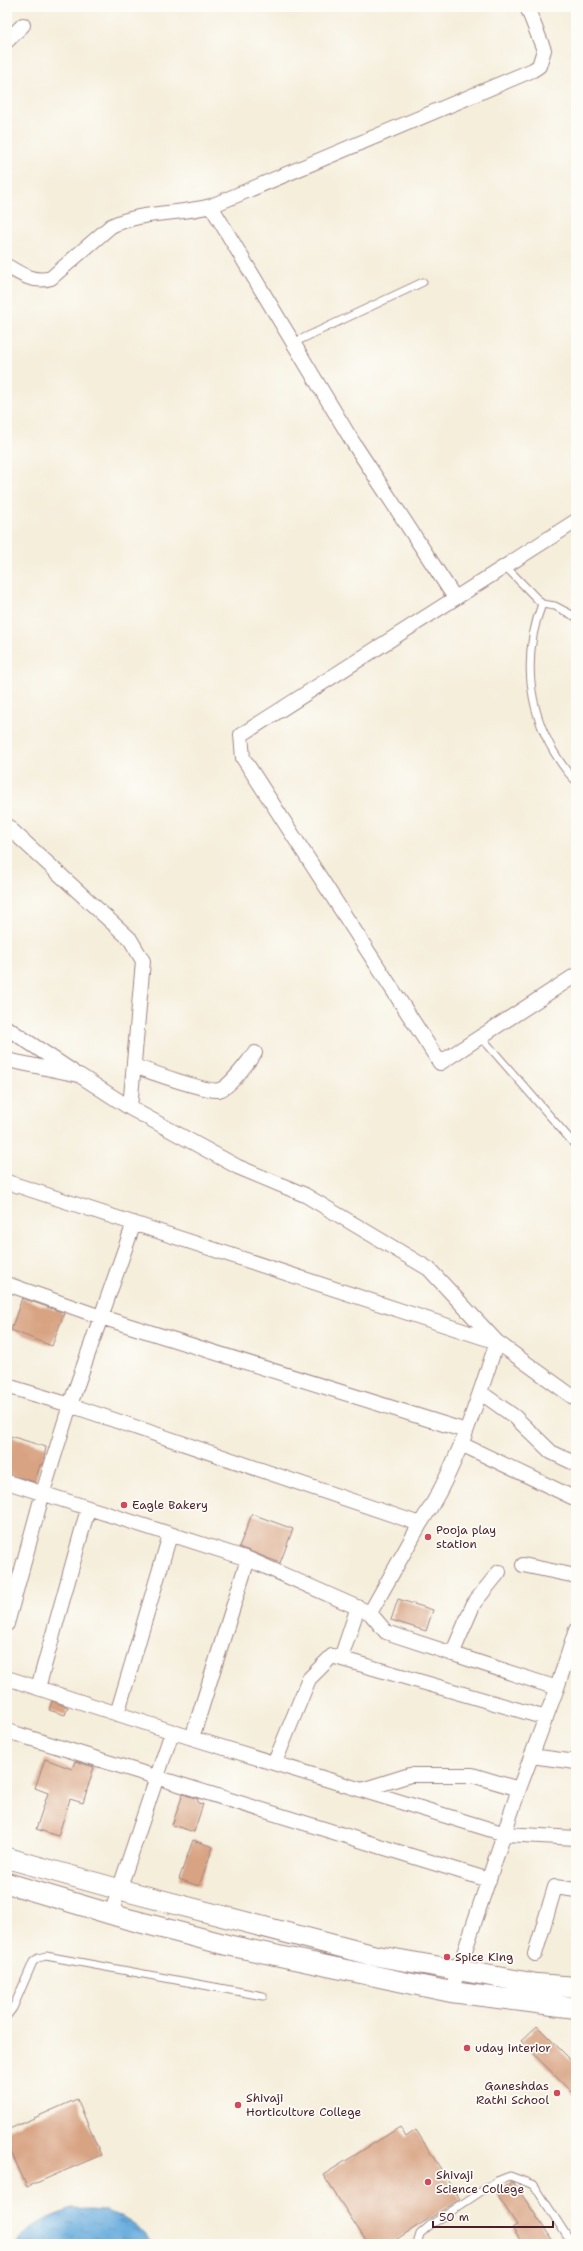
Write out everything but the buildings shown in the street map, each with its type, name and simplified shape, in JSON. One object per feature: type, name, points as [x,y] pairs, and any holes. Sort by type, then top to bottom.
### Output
[{"type":"street","points":[[7,266],[31,279],[41,281],[52,278],[111,226],[119,222],[130,218],[191,212],[211,206],[533,70],[539,66],[544,50],[527,7]]},
{"type":"street","points":[[7,41],[23,25]]},
{"type":"street","points":[[211,206],[354,444],[454,598]]},
{"type":"street","points":[[576,521],[241,735],[243,758],[440,1063],[576,975]]},
{"type":"street","points":[[7,826],[130,939],[143,961],[130,1108]]},
{"type":"street","points":[[7,1028],[130,1108],[238,1167],[305,1195],[429,1269],[497,1342],[576,1399]]},
{"type":"street","points":[[134,1066],[206,1089],[220,1090],[228,1085],[255,1053]]},
{"type":"street","points":[[7,1060],[79,1075]]},
{"type":"street","points":[[7,1182],[497,1342]]},
{"type":"street","points":[[7,1624],[43,1492],[70,1405],[134,1223]]},
{"type":"street","points":[[7,1284],[101,1317],[466,1431]]},
{"type":"street","points":[[340,1658],[364,1610],[430,1509],[461,1444],[497,1342]]},
{"type":"street","points":[[7,1386],[70,1405],[420,1524]]},
{"type":"street","points":[[480,1392],[515,1417],[551,1452],[576,1464]]},
{"type":"street","points":[[461,1444],[576,1499]]},
{"type":"street","points":[[7,1482],[43,1492],[88,1509],[248,1559],[364,1610],[386,1632],[557,1688]]},
{"type":"street","points":[[38,1688],[88,1509]]},
{"type":"street","points":[[117,1714],[170,1535]]},
{"type":"street","points":[[192,1738],[248,1559]]},
{"type":"street","points":[[523,1565],[576,1576]]},
{"type":"street","points":[[452,1654],[474,1603],[498,1572]]},
{"type":"street","points":[[451,1992],[457,1969],[490,1880],[519,1789],[557,1688],[576,1630]]},
{"type":"street","points":[[275,1762],[309,1679],[332,1656],[546,1718]]},
{"type":"street","points":[[7,1678],[172,1732],[275,1762],[505,1834],[576,1838]]},
{"type":"street","points":[[7,1731],[490,1880]]},
{"type":"street","points":[[111,1914],[118,1889],[172,1732]]},
{"type":"street","points":[[531,1756],[576,1762]]},
{"type":"street","points":[[362,1790],[410,1775],[472,1775],[519,1789]]},
{"type":"street","points":[[7,1858],[118,1889],[372,1955],[538,1984],[576,1987]]},
{"type":"street","points":[[7,1883],[111,1914],[227,1944],[451,1992],[576,2008]]},
{"type":"street","points":[[535,1954],[555,1887],[576,1890]]},
{"type":"lane","points":[[293,343],[423,282]]},
{"type":"lane","points":[[505,566],[542,604],[555,606],[576,617]]},
{"type":"lane","points":[[542,604],[538,616],[530,659],[531,689],[537,714],[547,740],[562,765],[576,781]]},
{"type":"lane","points":[[481,1037],[576,1146]]},
{"type":"lane","points":[[7,2016],[13,2008],[33,1962],[38,1958],[46,1956],[263,1996]]},
{"type":"lane","points":[[416,2244],[420,2234],[429,2226],[497,2181],[510,2176],[534,2185],[572,2244]]},
{"type":"water","points":[[73,2209],[98,2209],[123,2218],[143,2232],[153,2244],[16,2244],[35,2226],[56,2215]]},
{"type":"place","name":"Eagle Bakery","points":[[124,1505]]},
{"type":"place","name":"Pooja play station","points":[[428,1537]]},
{"type":"place","name":"Spice King","points":[[447,1957]]},
{"type":"place","name":"uday interior","points":[[467,2048]]},
{"type":"place","name":"Ganeshdas Rathi School","points":[[557,2093]]},
{"type":"place","name":"Shivaji Horticulture College","points":[[238,2105]]},
{"type":"place","name":"Shivaji Science College","points":[[428,2182]]}]
